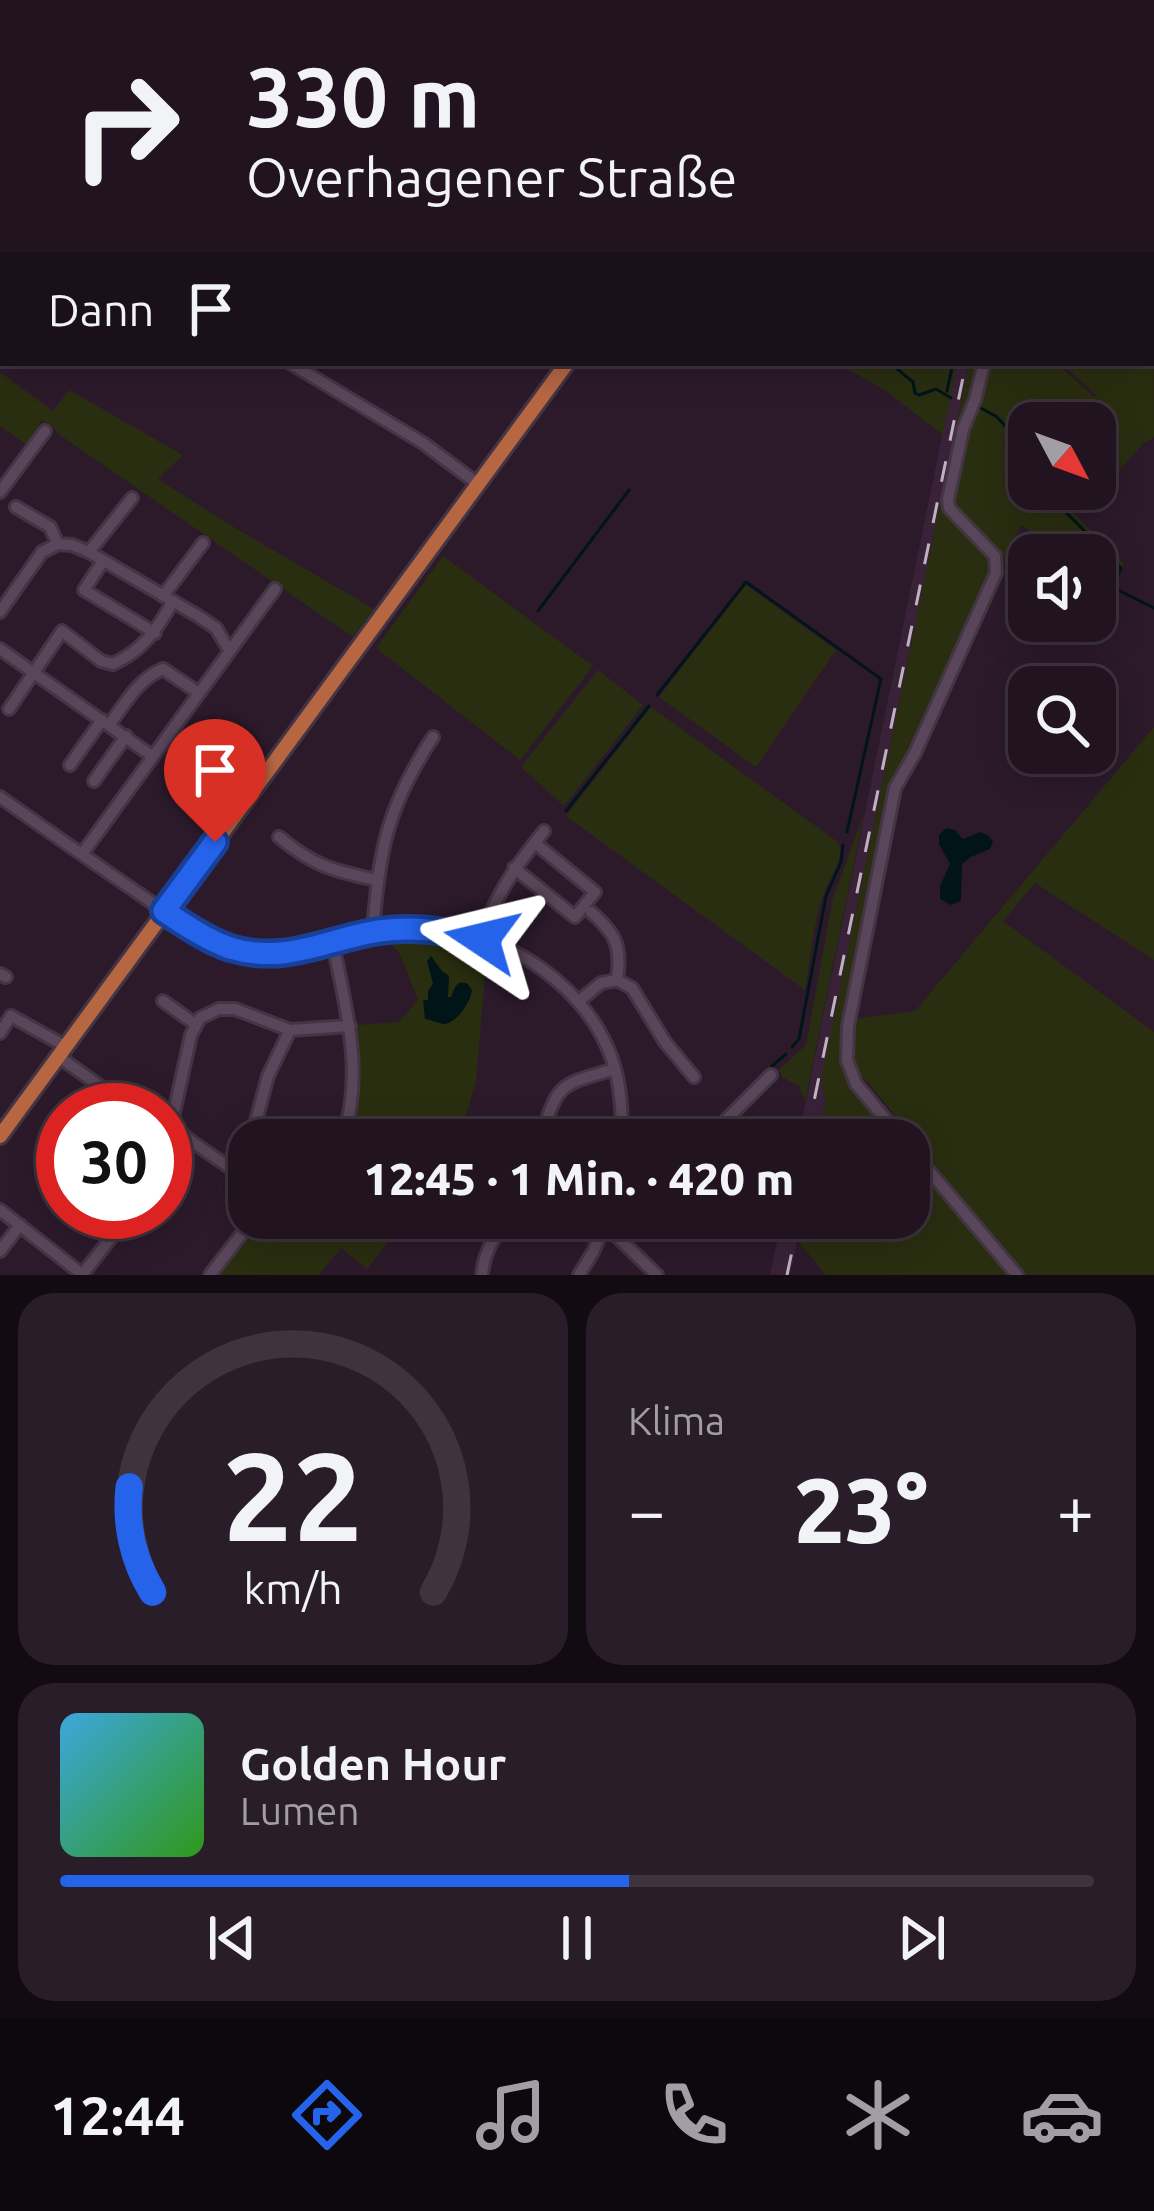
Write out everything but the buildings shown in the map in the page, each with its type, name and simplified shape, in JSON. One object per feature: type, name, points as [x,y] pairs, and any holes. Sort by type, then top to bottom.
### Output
[{"type":"main road","points":[[0,1136],[566,366]]},
{"type":"street","points":[[295,366],[423,443],[478,484]]},
{"type":"street","points":[[885,1119],[860,1089],[847,1060],[848,1026],[895,788],[996,573],[995,556],[949,508],[948,500],[982,366]]},
{"type":"street","points":[[0,492],[45,431]]},
{"type":"street","points":[[89,552],[132,498]]},
{"type":"street","points":[[16,507],[50,527],[58,544]]},
{"type":"street","points":[[9,709],[62,632],[101,661],[113,664],[126,658],[155,633],[168,599],[203,543]]},
{"type":"street","points":[[0,612],[43,552],[58,544],[72,545],[216,628],[229,650]]},
{"type":"street","points":[[103,560],[84,590],[155,633]]},
{"type":"street","points":[[82,854],[274,589]]},
{"type":"street","points":[[0,649],[152,756]]},
{"type":"street","points":[[70,765],[156,671],[163,669],[199,693]]},
{"type":"street","points":[[94,781],[126,736]]},
{"type":"street","points":[[373,932],[377,880],[397,798],[433,737]]},
{"type":"street","points":[[0,817],[4,800],[164,911],[214,941],[245,951],[286,953],[410,928],[480,938],[526,959],[578,1002],[608,1049],[620,1092],[621,1119]]},
{"type":"street","points":[[480,938],[514,868],[544,832]]},
{"type":"street","points":[[279,837],[317,865],[377,880]]},
{"type":"street","points":[[514,868],[575,917],[595,892],[535,842]]},
{"type":"street","points":[[591,912],[617,943],[616,980]]},
{"type":"street","points":[[333,944],[350,1026],[349,1119]]},
{"type":"street","points":[[578,1002],[601,982],[616,980],[632,988],[665,1042],[694,1077]]},
{"type":"street","points":[[163,1001],[195,1024]]},
{"type":"street","points":[[179,1083],[195,1024],[206,1013],[235,1010],[290,1030],[350,1026]]},
{"type":"street","points":[[0,1033],[11,1016],[99,1083]]},
{"type":"street","points":[[257,1119],[268,1076],[290,1030]]},
{"type":"street","points":[[547,1119],[559,1090],[615,1069]]},
{"type":"street","points":[[726,1119],[771,1076]]},
{"type":"street","points":[[192,1141],[228,1166]]},
{"type":"street","points":[[930,1173],[1017,1275]]},
{"type":"street","points":[[0,1210],[82,1275],[110,1239]]},
{"type":"street","points":[[0,1251],[20,1225]]},
{"type":"street","points":[[210,1275],[238,1239]]},
{"type":"street","points":[[482,1275],[484,1257],[495,1239]]},
{"type":"street","points":[[579,1275],[598,1239]]},
{"type":"street","points":[[623,1239],[657,1275]]},
{"type":"shaded area","points":[[956,366],[968,366],[821,1081],[826,1100],[822,1119],[802,1119]]},
{"type":"shaded area","points":[[946,828],[963,839],[980,832],[993,842],[990,849],[962,864],[961,901],[951,905],[940,899],[950,864],[939,844],[939,835]]},
{"type":"shaded area","points":[[431,956],[449,976],[448,997],[461,983],[472,990],[462,1011],[448,1023],[425,1019],[423,1000],[428,1000],[433,984],[427,961]]},
{"type":"shaded area","points":[[778,1239],[798,1239],[790,1275],[770,1275]]},
{"type":"green space","points":[[841,366],[956,366],[943,435],[885,390]]},
{"type":"green space","points":[[968,366],[979,366],[944,509],[991,558],[989,576],[913,751],[892,787],[844,1061],[853,1096],[861,1095],[881,1119],[822,1119],[826,1100],[821,1081]]},
{"type":"green space","points":[[986,366],[1059,366],[1095,398],[1064,366],[1154,366],[1154,437],[1116,474],[1116,402],[1008,402],[1008,510],[1076,510],[1073,513],[1094,534],[1036,534],[1021,525],[1017,534],[1008,534],[1005,558],[951,501]]},
{"type":"green space","points":[[0,372],[53,411],[69,390],[183,455],[158,479],[374,609],[353,637],[54,427],[41,420],[30,445],[25,444],[0,426]]},
{"type":"green space","points":[[443,556],[593,666],[520,760],[376,648]]},
{"type":"green space","points":[[1116,556],[1124,564],[1116,582]]},
{"type":"green space","points":[[746,585],[836,650],[756,767],[659,697]]},
{"type":"green space","points":[[598,670],[643,705],[564,806],[521,767]]},
{"type":"green space","points":[[651,707],[839,843],[838,861],[818,912],[805,990],[566,816]]},
{"type":"green space","points":[[1154,727],[1154,960],[1035,883],[1003,921],[1154,1032],[1154,1275],[1023,1275],[930,1159],[930,1119],[898,1119],[856,1069],[853,1019],[915,1011]]},
{"type":"green space","points":[[864,814],[805,1102],[799,1086],[779,1070],[806,1045],[833,898]]},
{"type":"green space","points":[[386,938],[455,940],[487,949],[476,1081],[465,1119],[356,1119],[361,1072],[356,1025],[399,1022],[418,1000],[400,954]]},
{"type":"green space","points":[[930,1178],[1010,1275],[826,1275],[797,1240],[930,1239]]},
{"type":"green space","points":[[247,1239],[390,1239],[367,1269],[341,1248],[319,1275],[219,1275]]},
{"type":"waterway","points":[[895,366],[913,382],[915,393],[936,389],[951,398]]},
{"type":"waterway","points":[[947,391],[952,366]]},
{"type":"waterway","points":[[977,406],[1008,429]]},
{"type":"waterway","points":[[538,611],[629,490]]},
{"type":"waterway","points":[[1064,510],[1121,568],[1115,582],[1118,590],[1154,608]]},
{"type":"waterway","points":[[657,695],[746,582],[881,679],[847,832]]},
{"type":"waterway","points":[[566,811],[649,706]]},
{"type":"waterway","points":[[792,1047],[799,1039],[826,896],[843,845]]},
{"type":"waterway","points":[[772,1066],[786,1054]]},
{"type":"railway","points":[[810,1119],[965,366]]},
{"type":"railway","points":[[787,1275],[795,1239]]},
{"type":"route","points":[[215,842],[164,911],[229,947],[286,953],[410,928],[482,939]]}]
